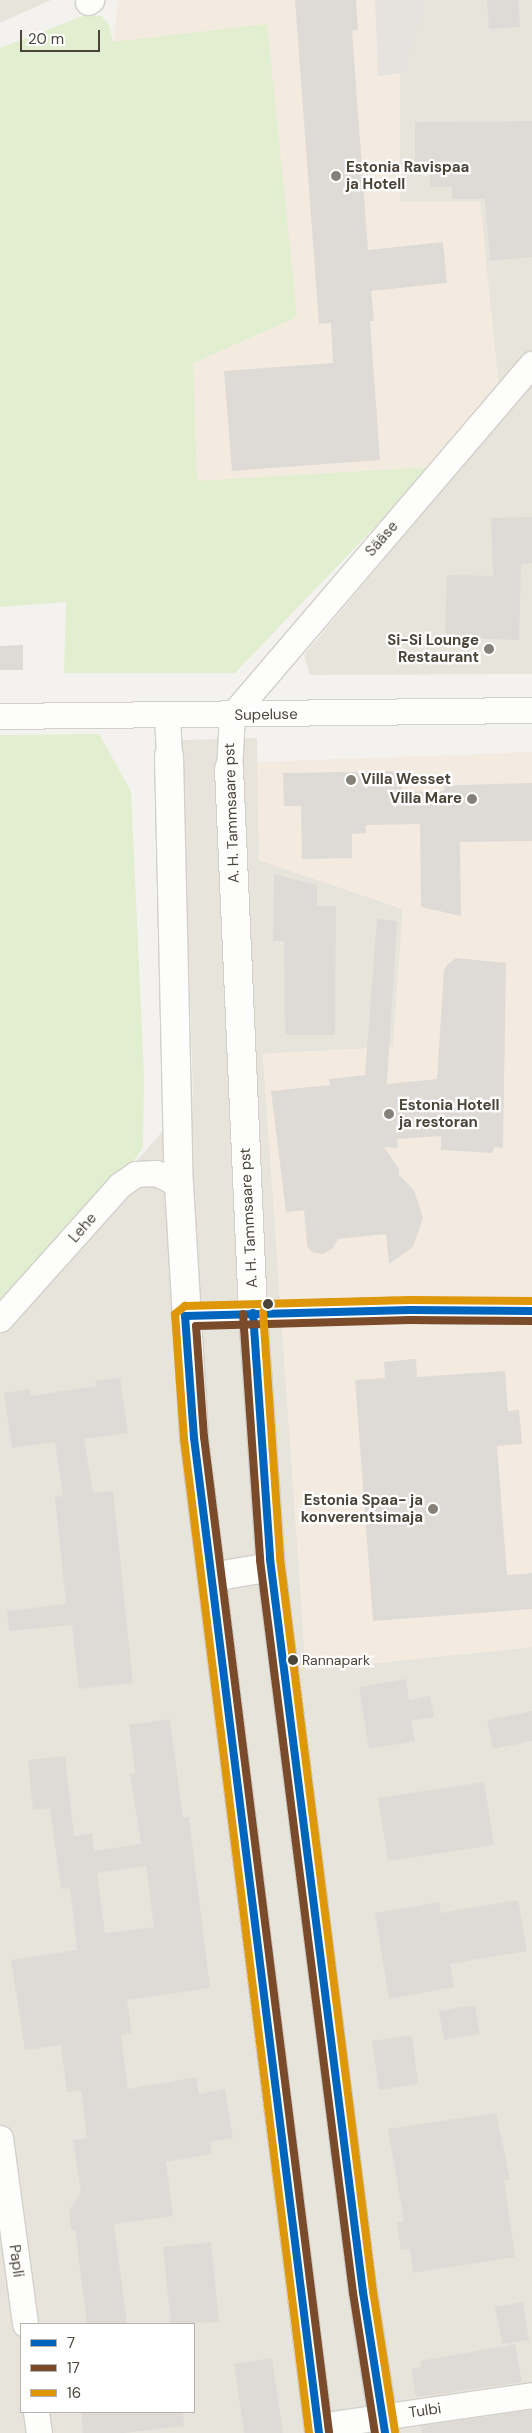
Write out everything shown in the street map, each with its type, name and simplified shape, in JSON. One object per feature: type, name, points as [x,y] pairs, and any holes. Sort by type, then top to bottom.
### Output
[{"type":"street","name":"Sääse","points":[[232,715],[532,364]]},
{"type":"street","name":"Supeluse","points":[[0,716],[167,716],[532,710]]},
{"type":"street","name":"A. H. Tammsaare pst","points":[[232,715],[229,769],[253,1313],[271,1567],[363,2292],[384,2425]]},
{"type":"street","points":[[167,716],[179,1184],[185,1316],[194,1438],[319,2430]]},
{"type":"street","name":"Lehe","points":[[0,1319],[120,1185],[136,1174],[156,1173],[179,1184]]},
{"type":"street","points":[[185,1316],[401,1310],[532,1311]]},
{"type":"street","points":[[212,1576],[271,1567]]},
{"type":"street","name":"Papli","points":[[0,2138],[24,2323]]},
{"type":"street","name":"Tulbi","points":[[319,2430],[384,2425],[532,2395]]},
{"type":"street","points":[[36,2413],[39,2433]]},
{"type":"shaded area","points":[[0,0],[51,0],[0,23]]},
{"type":"shaded area","points":[[118,0],[423,0],[400,76],[400,202],[480,202],[499,388],[432,467],[197,482],[193,363],[297,317],[113,42]]},
{"type":"shaded area","points":[[375,0],[426,0],[404,73],[378,76]]},
{"type":"shaded area","points":[[423,0],[532,0],[532,674],[310,675],[304,655],[501,420],[480,202],[400,202],[400,76]]},
{"type":"shaded area","points":[[257,738],[259,860],[403,909],[393,1047],[263,1054],[306,1670],[532,1647],[532,2433],[0,2433],[0,1319],[193,1096],[182,740]]},
{"type":"shaded area","points":[[532,752],[532,1647],[306,1670],[263,1054],[393,1047],[403,909],[259,860],[257,762]]},
{"type":"green space","points":[[85,15],[102,16],[109,25],[113,42],[267,24],[297,317],[193,363],[197,481],[432,467],[235,673],[64,673],[66,602],[0,607],[0,48]]},
{"type":"green space","points":[[99,734],[131,791],[144,1075],[143,1147],[133,1162],[92,1200],[0,1302],[0,735]]},
{"type":"building","name":"Estonia Ravispaa ja Hotell","points":[[295,0],[356,0],[358,30],[352,31],[368,250],[443,242],[447,283],[371,291],[374,321],[370,321],[380,460],[232,471],[224,371],[333,363],[331,323],[319,324]]},
{"type":"building","points":[[487,0],[518,0],[520,27],[489,29]]},
{"type":"building","points":[[532,121],[532,257],[490,261],[485,199],[452,199],[452,187],[430,187],[430,171],[415,171],[415,122]]},
{"type":"building","points":[[532,517],[532,563],[521,564],[519,640],[445,637],[447,575],[493,576],[491,518]]},
{"type":"building","points":[[23,645],[23,670],[0,670],[0,646]]},
{"type":"building","points":[[401,771],[402,792],[444,791],[444,786],[532,783],[532,841],[460,842],[461,916],[421,907],[420,824],[366,825],[366,833],[352,834],[352,858],[302,859],[301,806],[284,806],[283,773]]},
{"type":"building","points":[[274,874],[317,885],[317,906],[336,906],[335,1035],[285,1035],[284,941],[273,941]]},
{"type":"building","name":"Estonia Hotell ja restoran","points":[[377,919],[397,921],[387,1084],[437,1079],[444,970],[448,964],[456,958],[506,963],[503,1148],[495,1147],[492,1153],[441,1150],[441,1136],[397,1139],[398,1148],[384,1147],[399,1169],[399,1175],[414,1190],[423,1218],[413,1247],[389,1264],[386,1234],[338,1239],[332,1249],[323,1254],[312,1252],[307,1246],[304,1210],[286,1212],[271,1091],[330,1085],[329,1079],[365,1075]]},
{"type":"building","name":"Estonia Spaa- ja konverentsimaja","points":[[416,1359],[417,1377],[505,1371],[508,1411],[519,1410],[522,1444],[497,1446],[507,1575],[532,1573],[532,1609],[373,1621],[355,1380],[385,1378],[384,1362]]},
{"type":"building","points":[[120,1378],[128,1433],[84,1439],[93,1493],[113,1491],[133,1683],[79,1689],[72,1625],[9,1631],[7,1611],[66,1604],[55,1497],[63,1496],[55,1442],[12,1448],[4,1393],[30,1389],[31,1396],[96,1386],[95,1381]]},
{"type":"building","points":[[406,1679],[409,1700],[430,1696],[434,1717],[411,1721],[415,1741],[369,1749],[359,1687]]},
{"type":"building","points":[[532,1711],[532,1741],[493,1749],[487,1720]]},
{"type":"building","points":[[170,1719],[183,1818],[189,1817],[210,1988],[127,2000],[132,2033],[121,2035],[128,2089],[196,2077],[199,2094],[225,2089],[233,2138],[210,2142],[212,2154],[166,2162],[173,2216],[114,2224],[127,2323],[87,2323],[75,2229],[71,2230],[69,2210],[81,2193],[73,2140],[87,2138],[81,2090],[67,2092],[61,2045],[25,2050],[11,1960],[77,1950],[71,1895],[69,1888],[61,1889],[50,1808],[33,1810],[28,1760],[65,1756],[74,1836],[92,1833],[94,1851],[141,1844],[130,1774],[135,1773],[129,1725]],"holes":[[[146,1866],[154,1927],[105,1933],[97,1873]]]},
{"type":"building","points":[[484,1782],[494,1845],[388,1861],[378,1798]]},
{"type":"building","points":[[518,1900],[527,1951],[450,1964],[454,1987],[389,1999],[375,1913],[439,1902],[441,1913]]},
{"type":"building","points":[[475,2005],[480,2034],[444,2040],[439,2011]]},
{"type":"building","points":[[412,2035],[418,2084],[379,2090],[372,2041]]},
{"type":"building","points":[[496,2113],[510,2179],[504,2180],[515,2257],[413,2273],[410,2249],[401,2250],[397,2222],[404,2221],[388,2129]]},
{"type":"building","points":[[211,2242],[219,2322],[171,2323],[163,2247]]},
{"type":"building","points":[[523,2302],[529,2340],[502,2344],[495,2307]]},
{"type":"building","points":[[515,2344],[522,2382],[416,2397],[411,2369],[421,2367],[420,2361]]},
{"type":"building","points":[[272,2358],[283,2433],[244,2433],[234,2364]]},
{"type":"building","points":[[532,2410],[532,2433],[422,2433],[421,2426]]},
{"type":"building","points":[[81,2413],[183,2413],[184,2426],[124,2433],[83,2433]]},
{"type":"transit line","name":"16","points":[[309,2433],[184,1439],[175,1314],[185,1306],[410,1300],[532,1301]]},
{"type":"transit line","name":"7","points":[[319,2433],[194,1438],[185,1316],[410,1310],[532,1311]]},
{"type":"transit line","name":"16","points":[[263,1312],[280,1558],[373,2291],[395,2431]]},
{"type":"transit line","name":"7","points":[[253,1313],[270,1559],[363,2292],[385,2433]]},
{"type":"transit line","name":"17","points":[[243,1314],[260,1560],[353,2293],[375,2433]]},
{"type":"transit line","name":"17","points":[[329,2432],[204,1437],[196,1326],[410,1320],[532,1321]]},
{"type":"place","name":"Estonia Ravispaa ja Hotell","points":[[336,176]]},
{"type":"place","name":"Si-Si Lounge Restaurant","points":[[489,649]]},
{"type":"place","name":"Villa Wesset","points":[[351,780]]},
{"type":"place","name":"Villa Mare","points":[[472,799]]},
{"type":"place","name":"Estonia Hotell ja restoran","points":[[389,1114]]},
{"type":"place","name":"Estonia Spaa- ja konverentsimaja","points":[[433,1509]]},
{"type":"place","name":"Rannapark","points":[[293,1660]]}]
